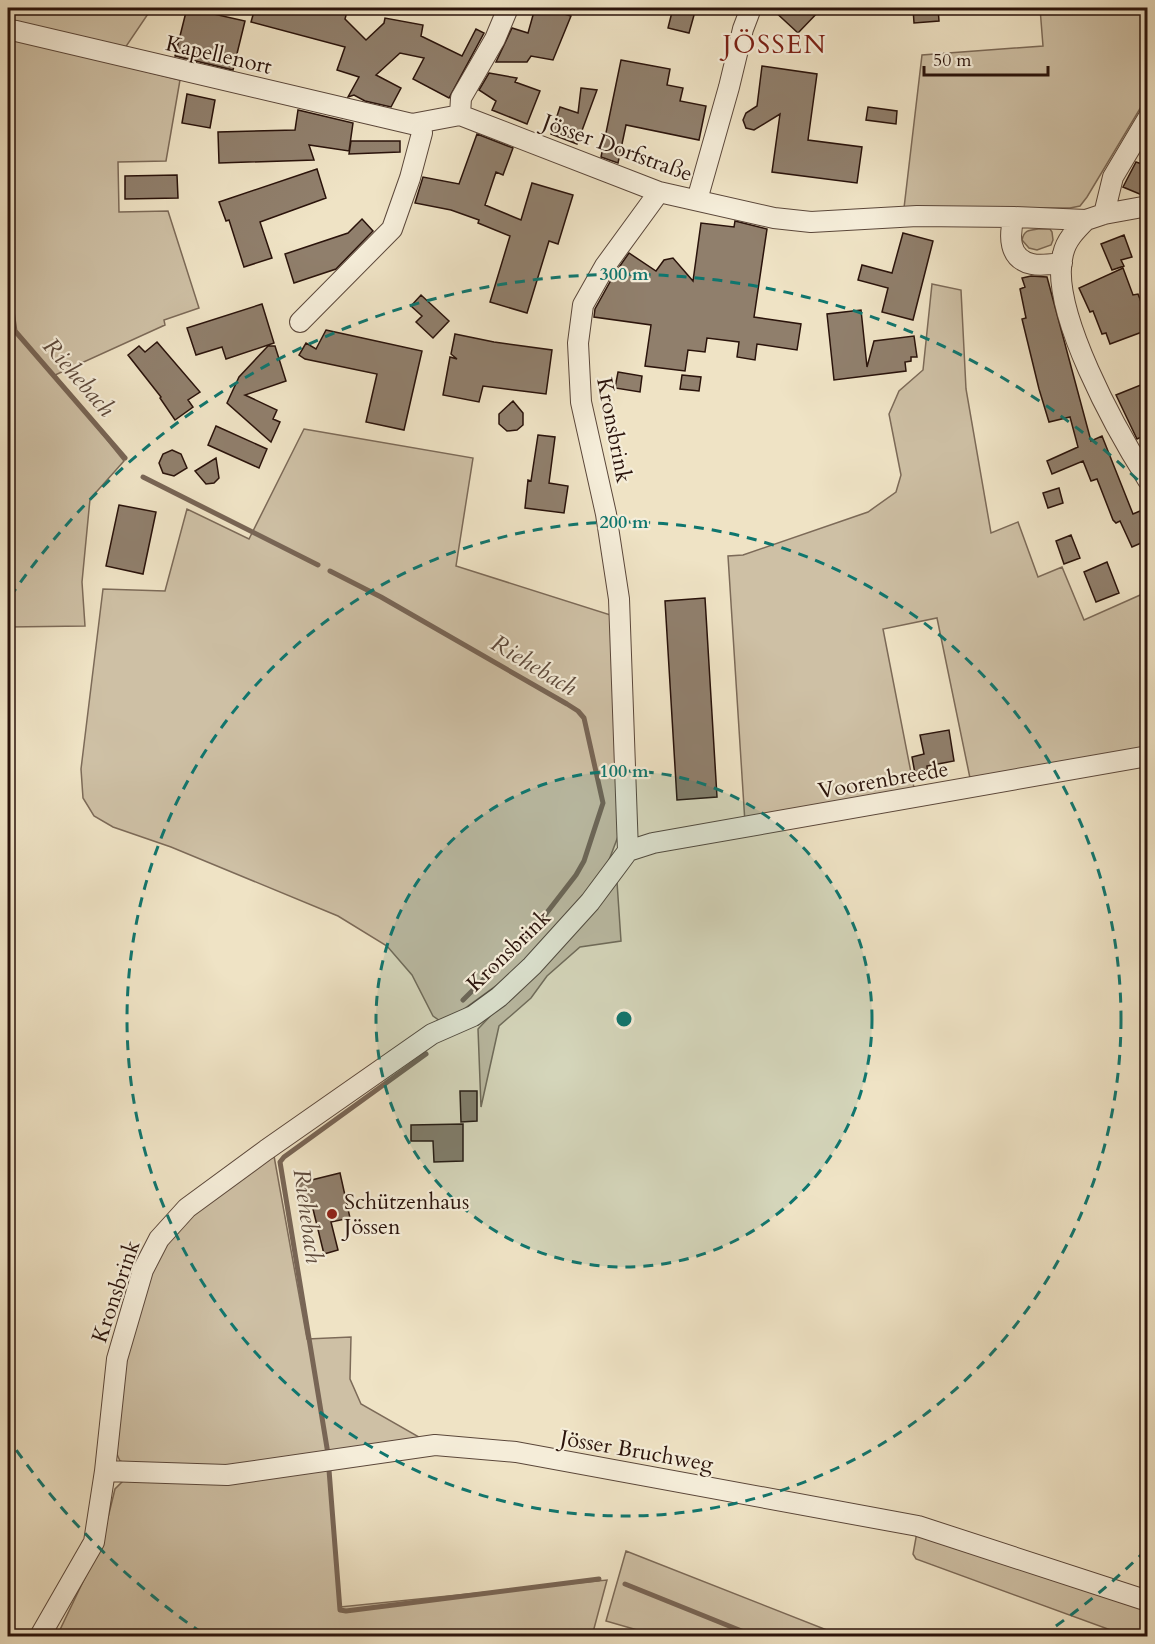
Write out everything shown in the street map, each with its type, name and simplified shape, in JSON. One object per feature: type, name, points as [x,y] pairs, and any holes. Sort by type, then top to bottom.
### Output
[{"type":"street","points":[[460,115],[461,98],[495,39],[508,8]]},
{"type":"street","points":[[697,200],[743,29],[751,8]]},
{"type":"street","name":"Kapellenort","points":[[8,30],[412,124],[460,115]]},
{"type":"street","name":"Jösser Dorfstraße","points":[[460,115],[659,192],[774,218],[811,222],[917,216],[1086,220],[1104,214],[1148,206]]},
{"type":"street","points":[[1104,214],[1113,177],[1148,118]]},
{"type":"street","points":[[300,322],[392,229],[410,178],[422,133],[420,124]]},
{"type":"street","name":"Kronsbrink","points":[[40,1636],[94,1542],[105,1471],[117,1359],[143,1270],[159,1239],[188,1208],[266,1149],[432,1034],[473,1016],[499,997],[590,902],[628,851],[619,599],[606,514],[581,402],[578,343],[583,305],[605,266],[659,192]]},
{"type":"street","points":[[1014,217],[1010,232],[1011,244],[1019,258],[1032,264],[1062,263]]},
{"type":"street","points":[[1086,220],[1072,233],[1063,254],[1063,293],[1080,351],[1127,448],[1148,480]]},
{"type":"street","name":"Voorenbreede","points":[[628,851],[653,843],[1148,756]]},
{"type":"street","name":"Jösser Bruchweg","points":[[105,1471],[227,1475],[435,1445],[507,1451],[918,1526],[1148,1600]]},
{"type":"shaded area","points":[[8,8],[152,8],[125,48],[8,24]]},
{"type":"shaded area","points":[[1040,8],[1145,8],[1148,20],[1147,97],[1087,197],[1080,206],[1070,208],[904,208],[922,55],[1043,46]]},
{"type":"shaded area","points":[[8,37],[180,80],[166,161],[118,162],[119,212],[168,211],[199,308],[164,320],[165,325],[55,375],[124,461],[90,499],[82,582],[85,626],[8,627]]},
{"type":"shaded area","points":[[1050,229],[1053,240],[1051,245],[1037,250],[1029,248],[1022,240],[1024,234],[1027,231]]},
{"type":"shaded area","points":[[932,284],[961,290],[966,389],[991,533],[1018,522],[1038,577],[1062,567],[1084,620],[1147,592],[1147,751],[971,783],[937,618],[883,629],[915,793],[745,823],[728,556],[743,555],[868,512],[896,492],[901,475],[889,414],[899,391],[923,370]]},
{"type":"shaded area","points":[[304,429],[473,458],[456,566],[620,618],[622,826],[604,873],[579,904],[508,977],[457,1014],[440,1021],[433,1016],[412,975],[387,946],[338,916],[171,847],[113,827],[94,816],[83,798],[81,769],[103,589],[165,591],[187,509],[249,539]]},
{"type":"shaded area","points":[[617,882],[621,941],[580,947],[547,976],[531,998],[499,1026],[481,1107],[478,1029]]},
{"type":"shaded area","points":[[274,1156],[307,1339],[351,1337],[350,1379],[361,1404],[426,1441],[226,1472],[134,1466],[120,1461],[115,1450],[126,1348],[156,1254],[189,1218]]},
{"type":"shaded area","points":[[329,1465],[340,1607],[607,1580],[592,1636],[57,1636],[102,1542],[115,1489],[124,1480]]},
{"type":"shaded area","points":[[917,1532],[1147,1607],[1147,1636],[1127,1636],[916,1559],[913,1554]]},
{"type":"shaded area","points":[[626,1551],[842,1636],[658,1636],[606,1621]]},
{"type":"building","points":[[187,8],[245,21],[233,70],[175,56]]},
{"type":"building","points":[[255,8],[348,8],[345,19],[366,40],[384,23],[385,18],[423,25],[421,36],[462,56],[476,29],[484,33],[449,98],[413,79],[424,58],[400,53],[376,75],[401,88],[391,107],[365,101],[354,95],[348,97],[359,77],[337,70],[345,47],[251,22]]},
{"type":"building","points":[[535,8],[552,8],[551,10],[571,16],[553,60],[531,56],[527,62],[496,62],[512,28],[528,33]]},
{"type":"building","points":[[673,8],[696,8],[689,33],[668,28]]},
{"type":"building","points":[[771,8],[822,8],[798,33]]},
{"type":"building","points":[[913,8],[938,8],[939,21],[914,23]]},
{"type":"building","points":[[621,60],[670,69],[667,85],[683,88],[680,101],[706,106],[699,140],[626,125],[618,163],[601,157]]},
{"type":"building","points":[[762,66],[817,74],[808,140],[862,147],[857,183],[772,172],[780,114],[754,130],[746,128],[743,120],[746,113],[757,106]]},
{"type":"building","points":[[489,73],[517,78],[515,82],[540,91],[527,124],[492,110],[496,101],[479,90]]},
{"type":"building","points":[[581,88],[597,90],[577,144],[551,134],[560,107],[578,113]]},
{"type":"building","points":[[187,94],[215,100],[210,128],[182,123]]},
{"type":"building","points":[[868,107],[897,111],[896,124],[866,120]]},
{"type":"building","points":[[298,110],[353,123],[349,151],[309,145],[314,160],[219,163],[218,132],[295,130]]},
{"type":"building","points":[[477,134],[513,148],[503,175],[496,172],[485,205],[521,220],[532,183],[573,195],[558,244],[549,241],[527,313],[490,302],[510,236],[478,223],[479,220],[451,210],[415,203],[423,177],[459,184]]},
{"type":"building","points":[[351,141],[400,141],[400,152],[349,154]]},
{"type":"building","points":[[1136,162],[1148,166],[1148,194],[1142,195],[1123,187]]},
{"type":"building","points":[[317,169],[326,198],[260,222],[272,258],[244,267],[229,220],[226,221],[219,202]]},
{"type":"building","points":[[177,175],[178,198],[125,199],[125,176]]},
{"type":"building","points":[[362,219],[373,231],[336,269],[294,283],[285,254],[348,233]]},
{"type":"building","points":[[735,221],[767,229],[754,317],[801,324],[797,350],[757,344],[755,360],[737,357],[739,342],[707,338],[705,352],[688,350],[685,371],[645,366],[651,325],[594,317],[595,309],[615,273],[629,253],[656,271],[664,260],[673,258],[693,281],[701,223],[734,227]]},
{"type":"building","points":[[903,233],[933,241],[913,320],[882,312],[888,288],[858,280],[862,265],[892,273]]},
{"type":"building","points":[[1124,235],[1132,257],[1121,260],[1124,266],[1112,270],[1101,244]]},
{"type":"building","points":[[1123,268],[1133,295],[1138,294],[1145,312],[1148,311],[1148,327],[1141,330],[1142,332],[1110,344],[1106,333],[1102,334],[1093,311],[1090,312],[1079,288]]},
{"type":"building","points":[[1047,277],[1091,441],[1102,436],[1133,514],[1140,511],[1144,519],[1148,518],[1148,540],[1132,547],[1120,521],[1116,523],[1113,520],[1097,479],[1091,481],[1083,461],[1052,474],[1047,461],[1078,447],[1070,417],[1049,422],[1039,389],[1022,319],[1026,318],[1020,289],[1025,287],[1022,278]]},
{"type":"building","points":[[421,295],[449,321],[433,338],[416,322],[422,316],[411,306]]},
{"type":"building","points":[[262,304],[274,343],[226,359],[222,347],[196,355],[187,328]]},
{"type":"building","points":[[861,310],[867,367],[874,341],[914,336],[917,357],[911,357],[911,361],[905,362],[906,371],[834,380],[827,314]]},
{"type":"building","points":[[326,330],[422,351],[404,430],[366,422],[377,374],[305,359],[299,355],[306,343],[316,349]]},
{"type":"building","points":[[455,334],[552,350],[546,394],[483,386],[479,402],[443,395],[450,357],[457,359],[451,354]]},
{"type":"building","points":[[157,342],[200,392],[188,400],[193,407],[175,420],[161,397],[128,355],[139,346],[145,352]]},
{"type":"building","points":[[268,346],[275,346],[286,381],[245,395],[277,410],[273,419],[280,422],[271,442],[227,403],[239,377]]},
{"type":"building","points":[[618,372],[642,376],[640,392],[615,388]]},
{"type":"building","points":[[682,375],[701,377],[699,391],[680,389]]},
{"type":"building","points":[[1148,382],[1148,434],[1137,439],[1116,395]]},
{"type":"building","points":[[513,401],[523,413],[523,425],[517,430],[507,431],[499,424],[499,414]]},
{"type":"building","points":[[216,426],[267,449],[259,468],[208,445]]},
{"type":"building","points":[[538,435],[555,437],[549,483],[568,486],[564,513],[525,508],[528,480],[531,481]]},
{"type":"building","points":[[172,450],[181,454],[187,468],[174,476],[163,473],[159,463],[163,454]]},
{"type":"building","points":[[216,458],[219,478],[214,483],[206,484],[195,471]]},
{"type":"building","points":[[1059,488],[1063,503],[1048,508],[1043,493]]},
{"type":"building","points":[[119,505],[156,512],[143,574],[106,566]]},
{"type":"building","points":[[1071,535],[1080,558],[1064,564],[1056,541]]},
{"type":"building","points":[[1107,562],[1119,593],[1096,602],[1084,572]]},
{"type":"building","points":[[705,598],[717,797],[677,800],[665,601]]},
{"type":"building","points":[[949,730],[954,761],[927,766],[928,777],[916,779],[912,757],[924,754],[920,735]]},
{"type":"building","points":[[460,1091],[477,1091],[477,1121],[461,1122]]},
{"type":"building","points":[[463,1124],[463,1161],[434,1162],[433,1141],[411,1141],[411,1125]]},
{"type":"building","name":"Schützenhaus Jössen","points":[[340,1173],[350,1218],[331,1222],[338,1250],[324,1254],[312,1205],[300,1208],[295,1184]]},
{"type":"waterway","name":"Riehebach","points":[[8,282],[15,331],[125,458]]},
{"type":"waterway","name":"Riehebach","points":[[143,477],[318,565]]},
{"type":"waterway","name":"Riehebach","points":[[330,571],[381,597],[567,704],[584,718],[603,803],[584,861],[576,875],[535,928],[463,1000]]},
{"type":"waterway","name":"Riehebach","points":[[328,1454],[280,1162],[426,1054]]},
{"type":"waterway","name":"Riehebach","points":[[329,1470],[340,1610],[599,1579]]},
{"type":"waterway","name":"Riehebach","points":[[625,1584],[754,1636]]},
{"type":"place","name":"Schützenhaus Jössen","points":[[332,1214]]},
{"type":"district","name":"JÖSSEN","points":[[775,44]]}]
